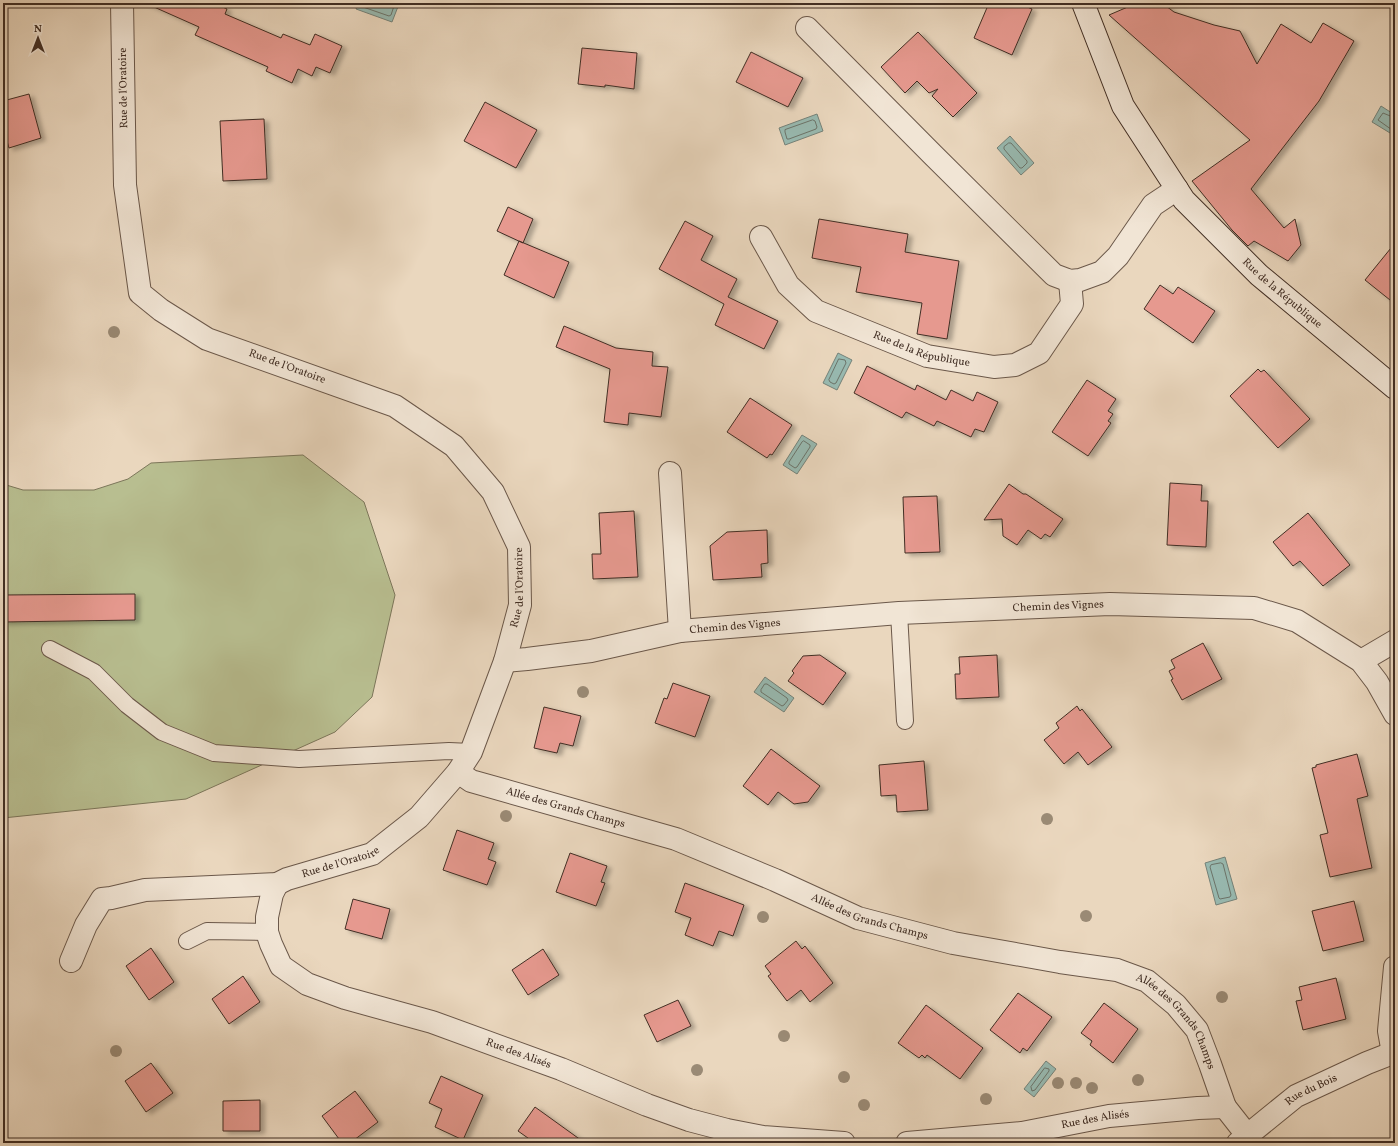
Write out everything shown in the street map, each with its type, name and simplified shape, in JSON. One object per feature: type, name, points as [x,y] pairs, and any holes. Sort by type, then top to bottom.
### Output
[{"type":"street","name":"Rue de l'Oratoire","points":[[71,961],[86,925],[102,899],[145,890],[277,884],[287,878],[372,854],[419,817],[458,772],[471,752],[505,661],[520,605],[519,547],[493,492],[454,446],[395,406],[207,339],[161,310],[140,293],[126,185],[122,3]]},
{"type":"street","name":"Rue de la République","points":[[1083,3],[1123,106],[1184,200],[1259,275],[1395,388]]},
{"type":"street","points":[[808,28],[932,155],[1054,275],[1070,281],[1080,280],[1102,272],[1118,256],[1153,205],[1177,189]]},
{"type":"street","name":"Rue de la République","points":[[762,237],[788,285],[816,311],[927,356],[994,367],[1015,365],[1039,353],[1072,304],[1070,281]]},
{"type":"street","name":"Chemin des Vignes","points":[[670,473],[680,631]]},
{"type":"street","name":"Chemin des Vignes","points":[[505,661],[591,651],[680,631],[899,613],[1110,604],[1254,608],[1297,622],[1361,661],[1378,682],[1395,714]]},
{"type":"street","points":[[1361,661],[1395,641]]},
{"type":"street","name":"Allée des Grands Champs","points":[[458,772],[471,781],[676,839],[775,880],[858,918],[952,942],[1060,962],[1117,970],[1147,981],[1176,1005],[1197,1030],[1225,1107]]},
{"type":"street","name":"Rue des Alisés","points":[[277,884],[272,894],[267,917],[267,932],[281,966],[307,984],[345,998],[432,1022],[561,1069],[647,1105],[690,1120],[727,1130],[763,1136],[844,1143]]},
{"type":"street","points":[[1394,1052],[1389,1031],[1395,967]]},
{"type":"street","name":"Rue du Bois","points":[[1242,1139],[1296,1096],[1394,1052]]},
{"type":"street","points":[[1225,1107],[1242,1139]]},
{"type":"street","name":"Rue des Alisés","points":[[907,1143],[1022,1133],[1109,1116],[1225,1107]]},
{"type":"lane","points":[[899,613],[905,721]]},
{"type":"lane","points":[[50,649],[94,672],[127,705],[162,732],[214,754],[299,759],[449,750],[471,752]]},
{"type":"lane","points":[[187,941],[207,931],[267,932]]},
{"type":"green space","points":[[303,455],[364,502],[395,595],[372,697],[335,732],[186,799],[3,818],[3,484],[23,490],[94,490],[128,479],[151,463]]},
{"type":"water","points":[[358,3],[399,4],[392,22],[356,9]]},
{"type":"water","points":[[1381,106],[1395,115],[1395,136],[1372,122]]},
{"type":"water","points":[[817,114],[823,131],[785,145],[779,128]]},
{"type":"water","points":[[1010,136],[1034,163],[1021,175],[997,148]]},
{"type":"water","points":[[838,353],[852,360],[837,390],[823,383]]},
{"type":"water","points":[[802,435],[817,444],[797,474],[783,465]]},
{"type":"water","points":[[765,677],[794,698],[784,712],[754,692]]},
{"type":"water","points":[[1225,857],[1237,899],[1216,905],[1205,863]]},
{"type":"water","points":[[1046,1061],[1056,1069],[1034,1097],[1024,1089]]},
{"type":"building","points":[[145,3],[214,3],[227,9],[225,14],[281,38],[283,34],[310,45],[315,34],[342,46],[330,73],[316,67],[312,76],[298,69],[292,83],[266,71],[268,67],[195,35],[199,27]]},
{"type":"building","points":[[989,3],[1018,3],[1032,9],[1012,55],[974,38]]},
{"type":"building","points":[[1134,3],[1162,3],[1174,12],[1214,25],[1240,31],[1257,64],[1281,24],[1311,43],[1323,23],[1354,41],[1319,101],[1251,189],[1284,228],[1295,219],[1301,245],[1288,261],[1254,241],[1248,246],[1232,230],[1192,181],[1250,140],[1109,15]]},
{"type":"building","points":[[918,32],[977,93],[953,117],[932,96],[938,89],[929,93],[917,81],[905,93],[881,67]]},
{"type":"building","points":[[582,48],[637,53],[634,89],[605,85],[605,87],[578,84]]},
{"type":"building","points":[[751,52],[803,78],[788,107],[736,82]]},
{"type":"building","points":[[29,94],[41,138],[9,148],[3,127],[3,101]]},
{"type":"building","points":[[485,102],[537,130],[516,168],[464,141]]},
{"type":"building","points":[[264,119],[267,179],[223,181],[220,121]]},
{"type":"building","points":[[508,207],[533,219],[523,243],[497,231]]},
{"type":"building","points":[[819,219],[908,234],[905,252],[959,261],[947,339],[917,334],[922,303],[856,292],[861,267],[812,258]]},
{"type":"building","points":[[685,221],[713,236],[701,260],[737,279],[728,297],[778,321],[764,349],[715,325],[724,304],[659,269]]},
{"type":"building","points":[[519,241],[569,262],[554,298],[504,275]]},
{"type":"building","points":[[1395,243],[1395,304],[1365,280]]},
{"type":"building","points":[[1160,285],[1173,294],[1178,287],[1215,311],[1193,343],[1144,309]]},
{"type":"building","points":[[564,326],[616,348],[653,352],[652,366],[668,367],[661,417],[629,413],[628,425],[604,422],[610,369],[556,347]]},
{"type":"building","points":[[867,366],[915,390],[917,385],[946,400],[951,390],[973,401],[977,392],[998,402],[984,432],[975,429],[971,437],[937,421],[934,426],[906,412],[902,418],[854,393]]},
{"type":"building","points":[[1258,369],[1261,372],[1264,370],[1310,419],[1278,448],[1230,396]]},
{"type":"building","points":[[1087,380],[1116,399],[1108,411],[1113,414],[1108,421],[1111,423],[1088,456],[1052,432]]},
{"type":"building","points":[[750,398],[792,425],[772,455],[770,454],[767,458],[727,432]]},
{"type":"building","points":[[1170,483],[1202,485],[1201,501],[1208,501],[1206,547],[1167,545]]},
{"type":"building","points":[[1009,484],[1063,519],[1050,537],[1045,534],[1041,539],[1028,530],[1017,545],[1003,536],[1002,519],[984,520]]},
{"type":"building","points":[[937,496],[940,552],[905,553],[903,497]]},
{"type":"building","points":[[634,511],[638,577],[593,579],[592,554],[601,554],[599,513]]},
{"type":"building","points":[[1308,513],[1350,565],[1323,586],[1300,561],[1293,566],[1273,542]]},
{"type":"building","points":[[767,530],[768,563],[761,564],[762,577],[713,580],[710,546],[727,532]]},
{"type":"building","points":[[135,594],[135,620],[3,622],[3,595]]},
{"type":"building","points":[[1203,643],[1222,679],[1182,700],[1171,680],[1173,679],[1169,671],[1175,668],[1171,660]]},
{"type":"building","points":[[820,655],[846,673],[823,705],[788,681],[794,673],[792,671],[803,656]]},
{"type":"building","points":[[997,655],[999,697],[956,699],[955,674],[960,674],[959,657]]},
{"type":"building","points":[[673,683],[710,696],[695,737],[655,723],[664,698],[667,699]]},
{"type":"building","points":[[1077,706],[1080,711],[1082,709],[1112,747],[1088,765],[1078,752],[1064,764],[1044,740],[1059,728],[1056,723]]},
{"type":"building","points":[[544,707],[581,716],[573,746],[560,743],[557,753],[534,748]]},
{"type":"building","points":[[771,749],[820,786],[808,802],[794,804],[778,792],[768,805],[743,786]]},
{"type":"building","points":[[1357,754],[1368,796],[1357,799],[1372,868],[1330,877],[1320,835],[1328,833],[1312,768],[1316,767],[1316,765]]},
{"type":"building","points":[[924,761],[928,810],[897,812],[896,795],[881,796],[879,765]]},
{"type":"building","points":[[457,830],[494,843],[488,859],[496,862],[487,885],[443,870]]},
{"type":"building","points":[[570,853],[607,866],[601,882],[605,883],[596,906],[556,892]]},
{"type":"building","points":[[685,883],[744,905],[733,936],[719,931],[713,946],[685,935],[691,918],[675,912]]},
{"type":"building","points":[[353,899],[390,909],[382,939],[345,929]]},
{"type":"building","points":[[1354,901],[1364,941],[1323,951],[1312,911]]},
{"type":"building","points":[[796,941],[802,949],[805,946],[833,983],[810,1002],[801,990],[787,1001],[768,976],[771,974],[765,966]]},
{"type":"building","points":[[151,948],[174,982],[149,1000],[126,966]]},
{"type":"building","points":[[543,949],[559,975],[528,995],[512,970]]},
{"type":"building","points":[[243,976],[260,1002],[229,1024],[212,999]]},
{"type":"building","points":[[1336,978],[1346,1019],[1303,1030],[1296,1001],[1302,1000],[1299,987]]},
{"type":"building","points":[[1018,993],[1052,1017],[1027,1051],[1023,1048],[1020,1053],[990,1030]]},
{"type":"building","points":[[678,1000],[691,1026],[657,1042],[644,1015]]},
{"type":"building","points":[[1104,1003],[1138,1029],[1113,1063],[1090,1045],[1092,1041],[1081,1033]]},
{"type":"building","points":[[926,1005],[983,1048],[960,1079],[927,1055],[925,1058],[922,1055],[919,1058],[898,1043]]},
{"type":"building","points":[[151,1063],[173,1093],[146,1112],[125,1081]]},
{"type":"building","points":[[441,1076],[483,1095],[463,1140],[435,1127],[442,1109],[429,1103]]},
{"type":"building","points":[[355,1091],[378,1122],[350,1143],[342,1143],[322,1116]]},
{"type":"building","points":[[260,1100],[260,1131],[223,1131],[223,1101]]},
{"type":"building","points":[[535,1107],[585,1143],[535,1143],[518,1131]]}]
